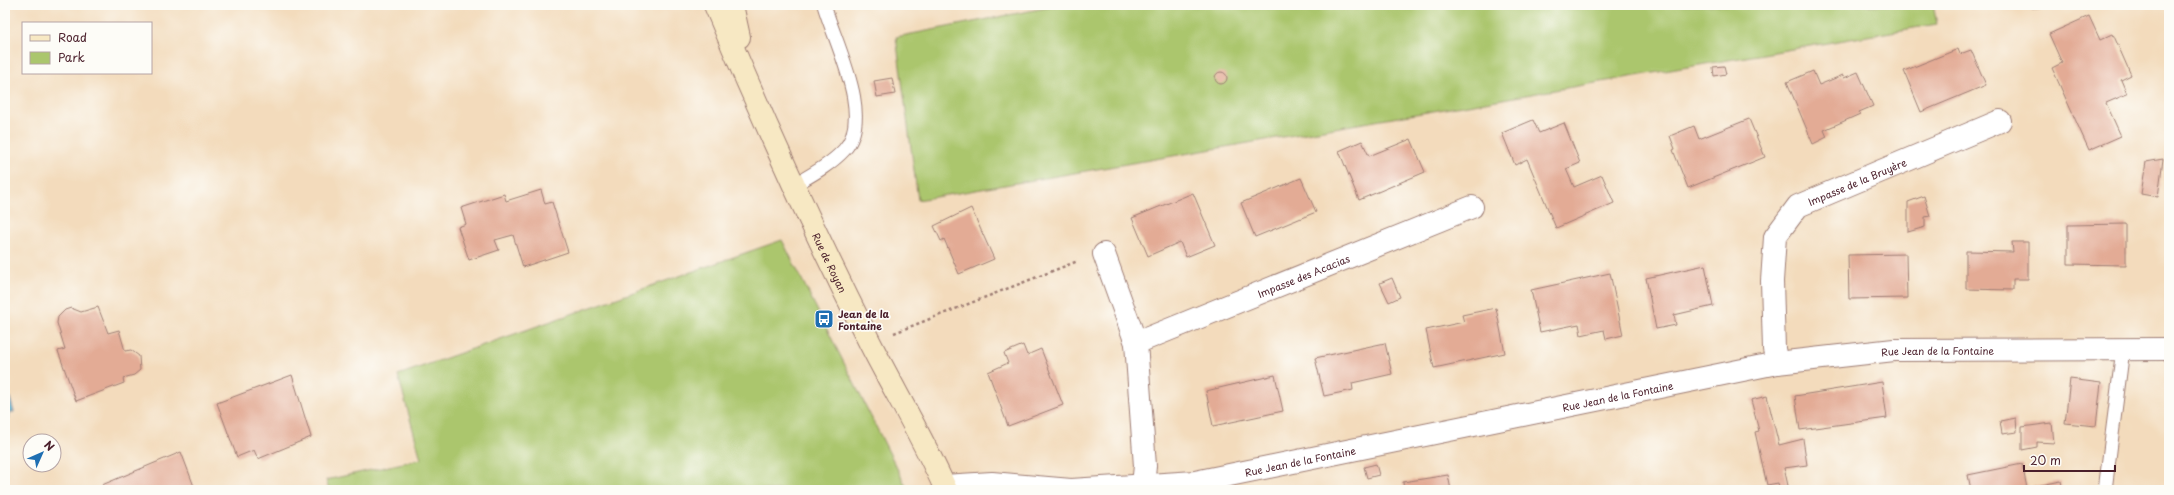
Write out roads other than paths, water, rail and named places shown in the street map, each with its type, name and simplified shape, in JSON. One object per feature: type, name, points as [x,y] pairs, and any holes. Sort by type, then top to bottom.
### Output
[{"type":"main road","name":"Rue de Royan","points":[[715,5],[753,97],[794,185],[870,342],[945,488]]},
{"type":"main road","name":"Rue de Royan","points":[[732,5],[753,97]]},
{"type":"street","name":"Impasse de la Bruyère","points":[[1777,363],[1774,349],[1772,281],[1775,237],[1798,206],[2000,121]]},
{"type":"street","name":"Impasse des Acacias","points":[[1136,343],[1472,207]]},
{"type":"street","points":[[1104,254],[1136,343],[1145,466],[1143,485]]},
{"type":"street","name":"Rue Jean de la Fontaine","points":[[945,488],[992,483],[1070,490],[1195,482],[1777,363],[1894,350],[2169,349]]},
{"type":"lane","points":[[794,185],[831,163],[845,149],[852,136],[856,116],[850,84],[837,39],[824,5]]},
{"type":"lane","points":[[2105,490],[2123,350]]},
{"type":"water","points":[[5,381],[14,412],[9,413],[9,418],[5,421]]},
{"type":"place","name":"Jean de la Fontaine","points":[[824,319]]}]
